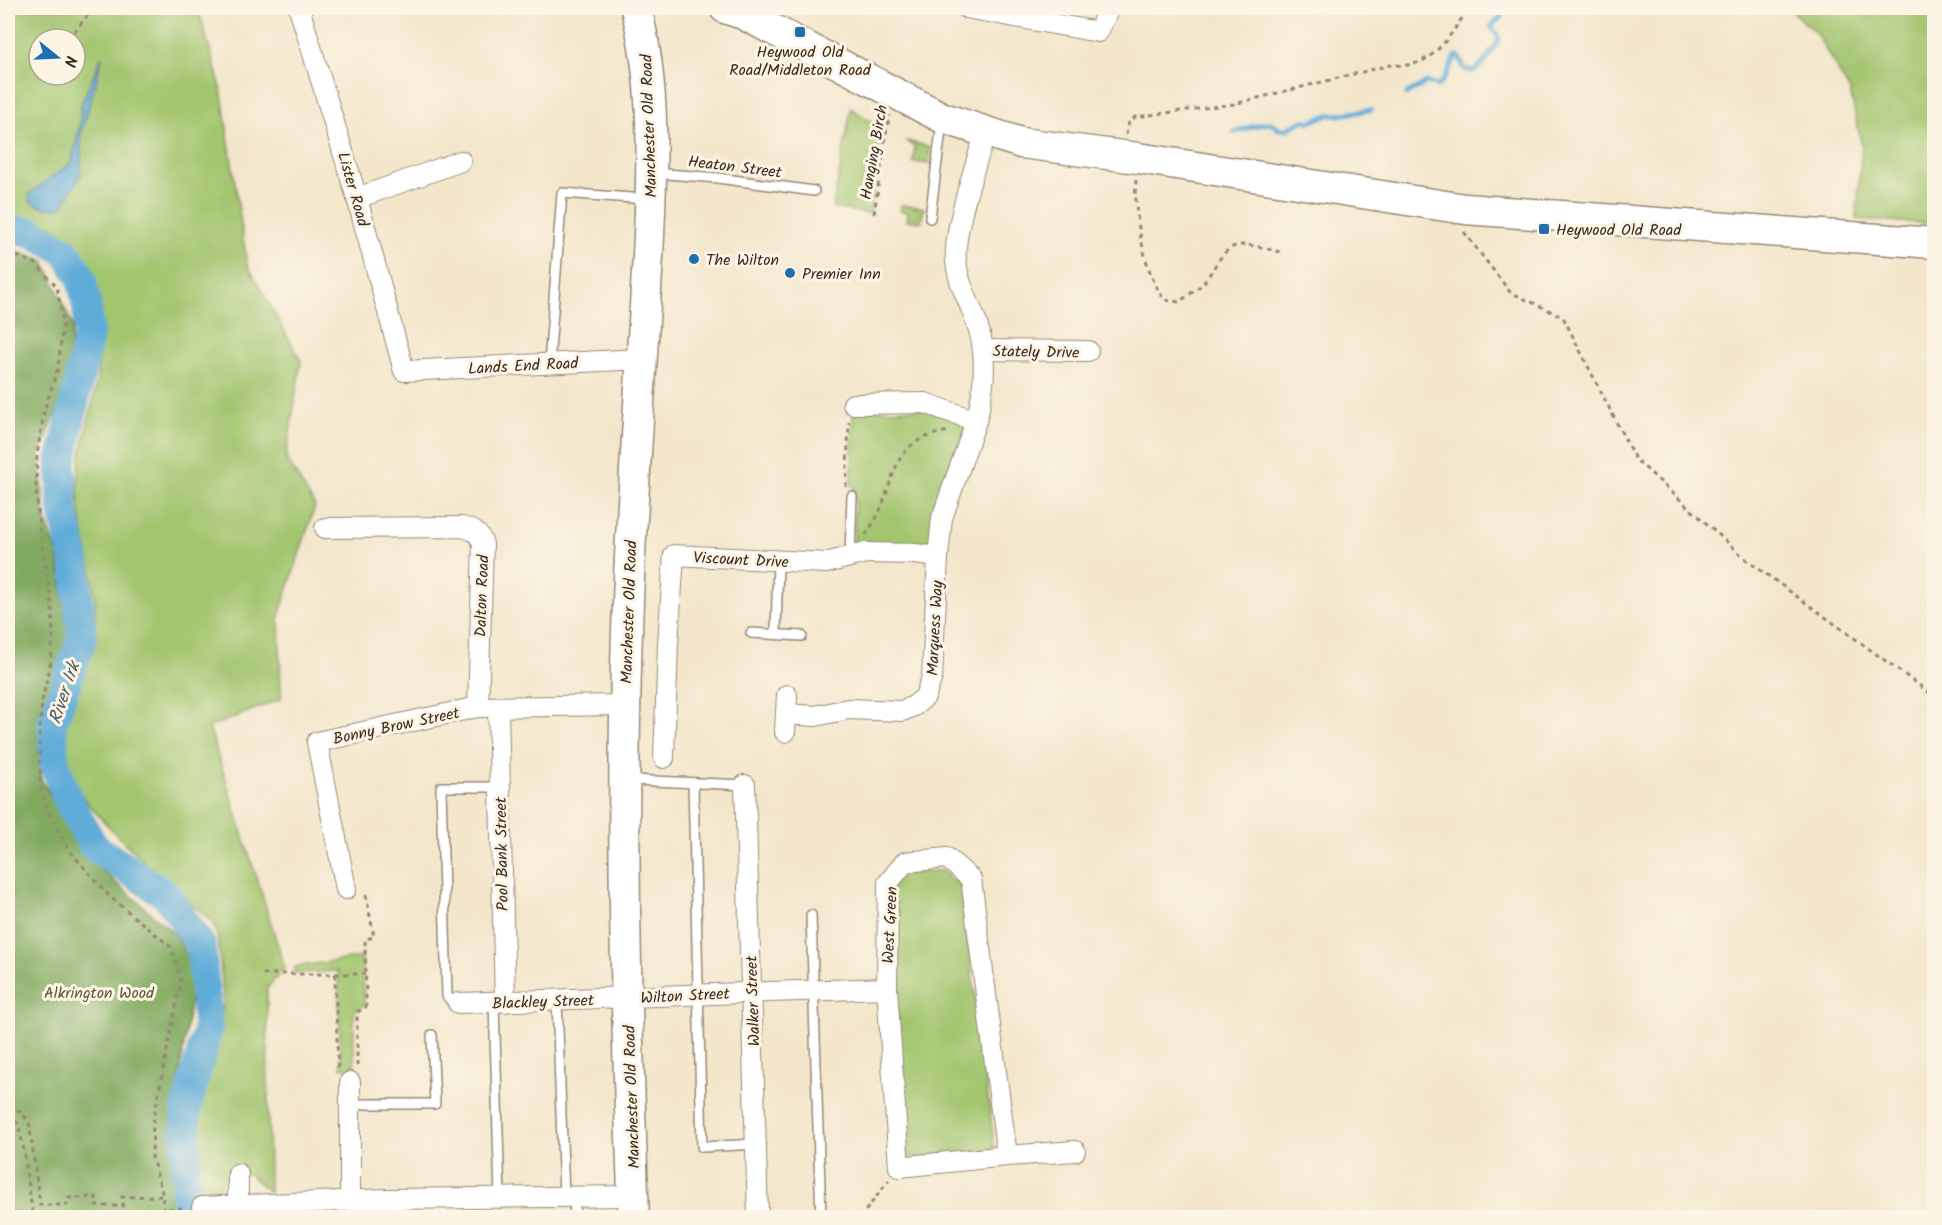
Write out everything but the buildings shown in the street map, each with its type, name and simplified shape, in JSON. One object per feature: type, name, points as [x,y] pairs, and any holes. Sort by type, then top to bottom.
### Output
[{"type":"main road","name":"Manchester Old Road","points":[[634,1207],[628,998],[624,705],[651,186],[647,65],[636,8]]},
{"type":"main road","points":[[738,10],[943,118],[1021,143],[1130,157],[1465,209],[1935,243]]},
{"type":"street","name":"Lister Road","points":[[299,8],[357,198],[404,371]]},
{"type":"street","points":[[966,8],[1098,32],[1109,8]]},
{"type":"street","name":"Marquess Way","points":[[786,714],[815,716],[848,709],[902,711],[914,706],[925,697],[931,684],[938,557],[944,510],[981,404],[984,350],[976,320],[960,284],[956,255],[960,224],[986,131]]},
{"type":"street","points":[[357,198],[461,161]]},
{"type":"street","name":"Stately Drive","points":[[984,350],[1088,351]]},
{"type":"street","name":"Lands End Road","points":[[404,371],[642,359]]},
{"type":"street","points":[[853,404],[925,403],[974,428]]},
{"type":"street","name":"Dalton Road","points":[[325,528],[462,527],[473,530],[480,536],[483,544],[478,707]]},
{"type":"street","name":"Viscount Drive","points":[[664,758],[674,555],[826,563],[858,554],[915,554],[938,557]]},
{"type":"street","name":"Bonny Brow Street","points":[[346,889],[317,742],[478,707],[624,705]]},
{"type":"street","name":"Pool Bank Street","points":[[498,707],[500,1002]]},
{"type":"street","name":"Walker Street","points":[[745,785],[758,1218]]},
{"type":"street","name":"West Green","points":[[899,1167],[887,988],[888,883],[905,862],[947,858],[971,879],[1007,1156]]},
{"type":"street","name":"Wilton Street","points":[[628,998],[887,988]]},
{"type":"street","name":"Blackley Street","points":[[458,1003],[628,998]]},
{"type":"street","points":[[350,1082],[350,1200]]},
{"type":"street","points":[[899,1167],[1075,1151]]},
{"type":"street","points":[[238,1174],[238,1205]]},
{"type":"street","points":[[202,1207],[350,1200],[386,1208],[500,1198],[569,1198],[634,1207]]},
{"type":"lane","points":[[930,218],[943,118]]},
{"type":"lane","name":"Heaton Street","points":[[549,364],[562,193],[718,178],[814,191]]},
{"type":"lane","points":[[852,496],[858,554]]},
{"type":"lane","points":[[776,634],[778,561]]},
{"type":"lane","points":[[751,633],[802,636]]},
{"type":"lane","points":[[624,780],[745,785]]},
{"type":"lane","points":[[693,783],[702,1147],[756,1144]]},
{"type":"lane","points":[[458,1003],[452,1002],[447,996],[441,788],[500,787]]},
{"type":"lane","points":[[811,915],[821,1218]]},
{"type":"lane","points":[[557,1000],[569,1198],[575,1218]]},
{"type":"lane","points":[[500,1002],[500,1198]]},
{"type":"lane","points":[[350,1104],[435,1104],[432,1035]]},
{"type":"path","points":[[78,27],[94,8]]},
{"type":"path","points":[[1284,253],[1244,244],[1235,245],[1220,257],[1203,283],[1189,295],[1179,302],[1165,300],[1150,274],[1138,221],[1128,124],[1135,117],[1234,105],[1390,65],[1414,64],[1425,59],[1441,46],[1456,28],[1468,8]]},
{"type":"path","name":"Hanging Birch","points":[[874,214],[885,133],[896,93]]},
{"type":"path","points":[[1465,209],[1462,230],[1510,292],[1563,317],[1635,459],[1748,561],[1935,696]]},
{"type":"path","points":[[8,253],[35,263],[57,287],[63,323],[58,368],[44,411],[37,454],[36,489],[40,533],[52,606],[53,637],[50,667],[42,701],[39,740],[40,781],[48,812],[69,850],[108,895],[172,948],[181,981],[153,1121],[152,1157],[163,1196],[163,1218]]},
{"type":"path","points":[[852,496],[846,488],[850,411],[853,404]]},
{"type":"path","points":[[858,554],[880,511],[906,449],[912,443],[932,434],[974,428]]},
{"type":"path","points":[[335,974],[338,1071],[350,1082],[357,1070],[357,1012],[366,1007],[365,939],[375,937],[366,895],[346,889]]},
{"type":"path","points":[[263,974],[365,974]]},
{"type":"path","points":[[8,1108],[21,1112],[29,1122],[40,1205],[67,1205],[68,1198],[96,1197],[96,1206],[123,1206],[122,1197],[163,1196]]},
{"type":"path","points":[[8,1115],[18,1124],[24,1150],[33,1218]]},
{"type":"path","points":[[860,1218],[899,1167]]},
{"type":"path","points":[[154,1218],[163,1209],[173,1208]]},
{"type":"green space","points":[[8,8],[25,10],[31,8],[198,8],[221,88],[247,264],[301,361],[286,458],[315,506],[279,616],[281,699],[209,727],[285,968],[267,988],[269,1192],[249,1174],[226,1174],[216,1189],[198,1196],[195,1137],[206,1069],[219,1026],[223,999],[216,932],[208,918],[154,875],[101,819],[77,788],[62,756],[60,740],[62,724],[89,649],[95,618],[94,586],[81,519],[78,486],[81,457],[98,371],[98,329],[90,282],[82,261],[70,242],[55,228],[25,218],[8,218]]},
{"type":"green space","points":[[1788,8],[1934,8],[1934,224],[1856,219],[1862,146],[1850,91],[1816,33]]},
{"type":"green space","points":[[851,108],[882,129],[870,214],[833,208]]},
{"type":"green space","points":[[906,141],[930,147],[929,164],[913,162],[915,147]]},
{"type":"green space","points":[[901,205],[924,208],[921,222],[907,220],[908,212],[900,211]]},
{"type":"green space","name":"Alkrington Wood","points":[[8,248],[44,260],[73,326],[67,385],[40,454],[45,517],[58,554],[68,637],[44,713],[41,779],[87,857],[175,934],[195,969],[172,1127],[174,1217],[8,1217]]},
{"type":"green space","points":[[927,409],[971,424],[931,550],[854,543],[855,486],[851,486],[853,416],[857,410]]},
{"type":"green space","points":[[941,871],[961,886],[995,1151],[902,1158],[889,893],[900,872]]},
{"type":"green space","points":[[362,957],[364,1005],[354,1012],[354,1068],[341,1068],[338,971],[294,973],[295,967]]},
{"type":"water","points":[[102,56],[81,134],[81,174],[62,207],[45,208],[30,201],[29,194],[72,162],[80,123],[81,105]]},
{"type":"waterway","points":[[1407,94],[1427,82],[1437,86],[1444,79],[1456,56],[1459,56],[1464,69],[1473,71],[1481,65],[1492,52],[1499,38],[1491,26],[1501,17],[1505,8]]},
{"type":"waterway","points":[[1234,132],[1271,123],[1279,129],[1287,129],[1305,120],[1310,122],[1327,115],[1371,110]]},
{"type":"waterway","name":"River Irk","points":[[8,229],[31,232],[65,251],[81,277],[87,307],[89,334],[61,463],[63,509],[75,562],[82,638],[52,724],[54,762],[68,800],[94,847],[166,895],[201,945],[208,1028],[186,1110],[186,1218]]},
{"type":"place","name":"Heywood Old Road/Middleton Road","points":[[800,32]]},
{"type":"place","name":"Heywood Old Road","points":[[1544,229]]},
{"type":"place","name":"The Wilton","points":[[694,259]]},
{"type":"place","name":"Premier Inn","points":[[790,273]]}]
